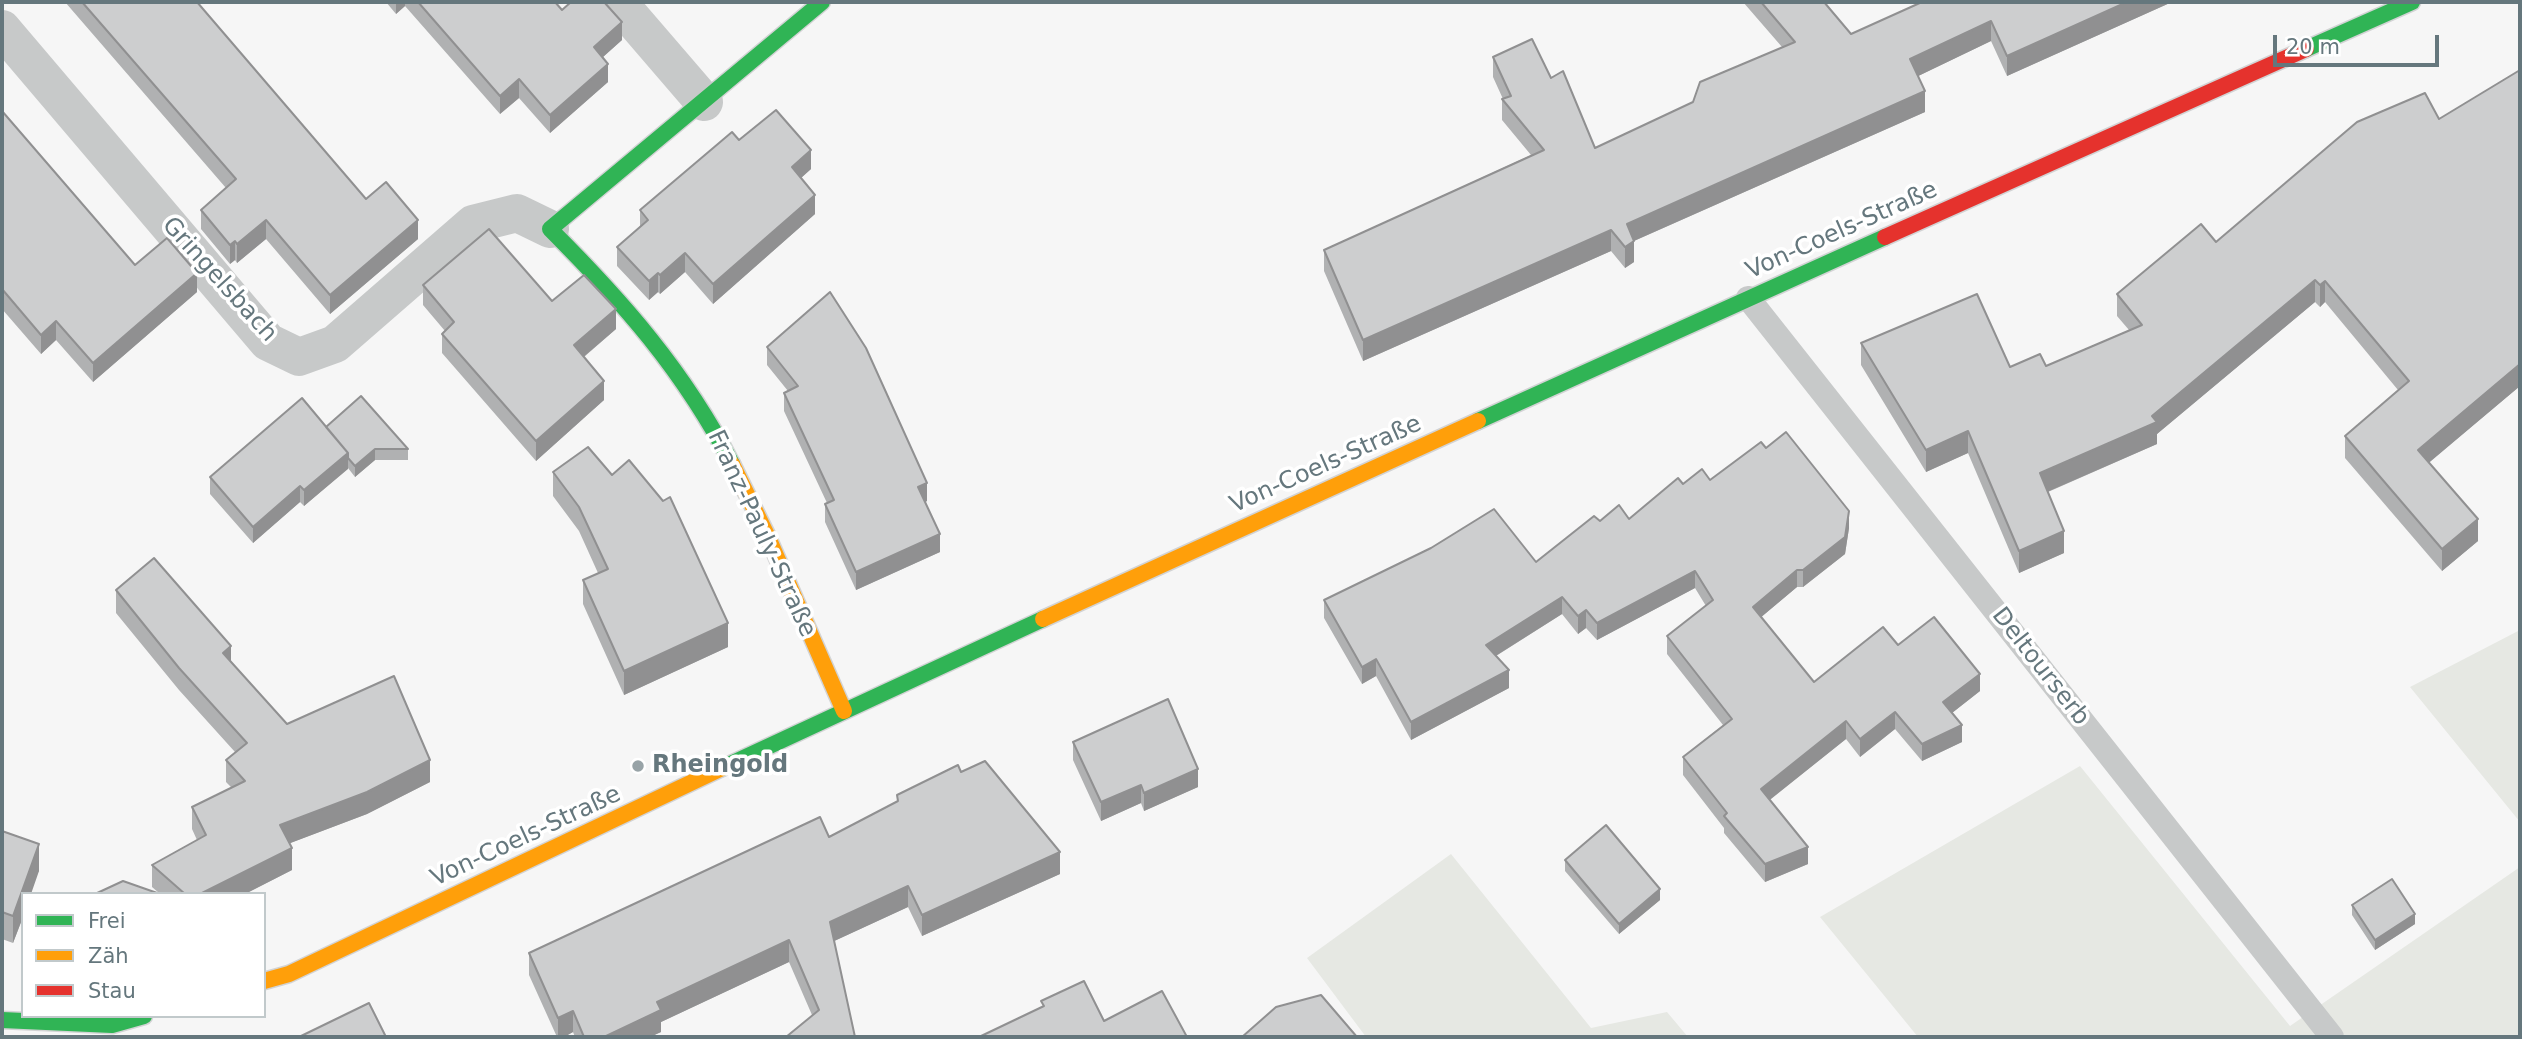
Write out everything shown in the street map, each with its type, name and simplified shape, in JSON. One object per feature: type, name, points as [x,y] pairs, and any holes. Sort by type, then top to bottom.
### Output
[{"type":"main road","points":[[550,229],[822,2]]},
{"type":"main road","name":"Von-Coels-Straße","points":[[266,980],[289,974],[844,711],[1748,298],[2412,2]]},
{"type":"main road","name":"Franz-Pauly-Straße","points":[[550,229],[592,271],[673,366],[734,463],[844,711]]},
{"type":"main road","points":[[12,1027],[112,1025],[137,1018]]},
{"type":"street","points":[[618,2],[704,102]]},
{"type":"street","name":"Gringelsbach","points":[[2,29],[268,342],[299,357],[335,344],[473,224],[517,213],[550,229]]},
{"type":"lane","name":"Deltourserb","points":[[1748,298],[2332,1037]]},
{"type":"shaded area","points":[[2520,630],[2520,822],[2410,687]]},
{"type":"shaded area","points":[[2080,766],[2290,1026],[2520,867],[2520,1037],[1918,1037],[1820,917]]},
{"type":"shaded area","points":[[1451,854],[1591,1028],[1667,1012],[1688,1037],[1366,1037],[1307,958]]},
{"type":"building","points":[[82,2],[197,2],[366,199],[386,182],[418,220],[330,295],[266,220],[237,244],[235,241],[230,245],[201,210],[236,179]]},
{"type":"building","points":[[418,2],[555,2],[562,10],[571,2],[604,2],[622,22],[594,47],[608,64],[550,115],[519,79],[500,96]]},
{"type":"building","points":[[1761,2],[1824,2],[1851,34],[1922,2],[2127,2],[2007,56],[1991,21],[1910,59],[1925,91],[1627,224],[1634,241],[1625,247],[1611,230],[1363,340],[1324,250],[1544,150],[1502,99],[1511,96],[1493,57],[1532,39],[1551,78],[1563,71],[1595,148],[1693,102],[1700,82],[1795,42]]},
{"type":"building","points":[[2520,70],[2520,364],[2418,450],[2478,519],[2442,549],[2345,436],[2409,381],[2325,281],[2320,285],[2315,280],[2152,416],[2157,422],[2040,473],[2064,531],[2019,551],[1968,431],[1926,450],[1861,343],[1977,294],[2010,367],[2040,354],[2046,366],[2142,325],[2117,294],[2201,224],[2216,242],[2357,122],[2425,93],[2439,119]]},
{"type":"building","points":[[776,110],[811,150],[792,167],[815,195],[713,284],[685,253],[649,281],[617,247],[648,220],[640,210],[732,132],[739,140]]},
{"type":"building","points":[[2,111],[135,265],[167,238],[197,273],[93,363],[56,321],[41,335],[2,289]]},
{"type":"building","points":[[489,229],[552,301],[584,275],[616,309],[574,345],[604,381],[536,441],[442,334],[454,322],[423,285]]},
{"type":"building","points":[[830,292],[866,348],[927,483],[918,487],[940,534],[856,572],[825,504],[834,500],[784,393],[798,386],[767,347]]},
{"type":"building","points":[[361,396],[408,449],[375,449],[355,466],[348,458],[348,453],[326,427]]},
{"type":"building","points":[[302,398],[348,453],[304,490],[300,486],[253,527],[210,477]]},
{"type":"building","points":[[1786,432],[1849,511],[1845,537],[1803,570],[1797,570],[1753,607],[1814,682],[1883,627],[1898,645],[1934,617],[1980,674],[1943,702],[1962,725],[1922,744],[1895,712],[1860,739],[1846,721],[1761,789],[1808,847],[1765,864],[1724,816],[1727,813],[1683,757],[1732,719],[1667,636],[1713,600],[1695,571],[1597,623],[1586,610],[1578,616],[1562,597],[1486,645],[1509,670],[1411,722],[1376,659],[1362,667],[1324,600],[1431,548],[1494,509],[1536,562],[1594,516],[1600,521],[1619,505],[1629,519],[1678,478],[1683,484],[1702,469],[1710,480],[1761,442],[1766,448]]},
{"type":"building","points":[[588,447],[612,475],[629,460],[663,501],[670,497],[728,623],[624,671],[583,580],[608,569],[579,507],[553,472]]},
{"type":"building","points":[[154,558],[231,646],[223,653],[287,724],[394,676],[430,760],[367,792],[280,825],[292,848],[204,892],[183,892],[152,865],[206,835],[192,807],[245,781],[226,760],[247,743],[179,668],[116,590]]},
{"type":"building","points":[[1168,699],[1198,769],[1144,793],[1141,785],[1101,802],[1073,742]]},
{"type":"building","points":[[985,761],[1060,852],[922,915],[908,886],[830,922],[855,1037],[786,1037],[819,1010],[789,940],[657,1002],[661,1010],[604,1037],[584,1037],[573,1011],[558,1018],[529,953],[820,817],[829,837],[898,801],[897,795],[958,765],[961,772]]},
{"type":"building","points":[[1606,825],[1660,889],[1619,924],[1565,860]]},
{"type":"building","points":[[2,831],[39,844],[13,916],[2,912]]},
{"type":"building","points":[[2392,879],[2415,914],[2375,940],[2352,905]]},
{"type":"building","points":[[123,881],[154,892],[99,892]]},
{"type":"building","points":[[1084,981],[1104,1021],[1162,991],[1187,1037],[979,1037],[1044,1006],[1041,1001]]},
{"type":"building","points":[[1321,995],[1357,1037],[1242,1037],[1276,1007]]},
{"type":"building","points":[[369,1003],[386,1037],[299,1037]]},
{"type":"traffic: fast","points":[[732,464],[694,398],[673,368],[627,311],[550,229],[822,2]]},
{"type":"traffic: fast","points":[[2306,49],[2412,2]]},
{"type":"traffic: fast","points":[[1478,421],[1885,237]]},
{"type":"traffic: fast","points":[[722,768],[1043,619]]},
{"type":"traffic: fast","points":[[2,1020],[112,1025],[137,1018]]},
{"type":"traffic: slow","points":[[1043,619],[1478,421]]},
{"type":"traffic: slow","points":[[732,464],[767,535],[844,711]]},
{"type":"traffic: slow","points":[[266,980],[289,974],[722,768]]},
{"type":"traffic: jam","points":[[1885,237],[2306,49]]},
{"type":"place","name":"Rheingold","points":[[638,766]]}]
